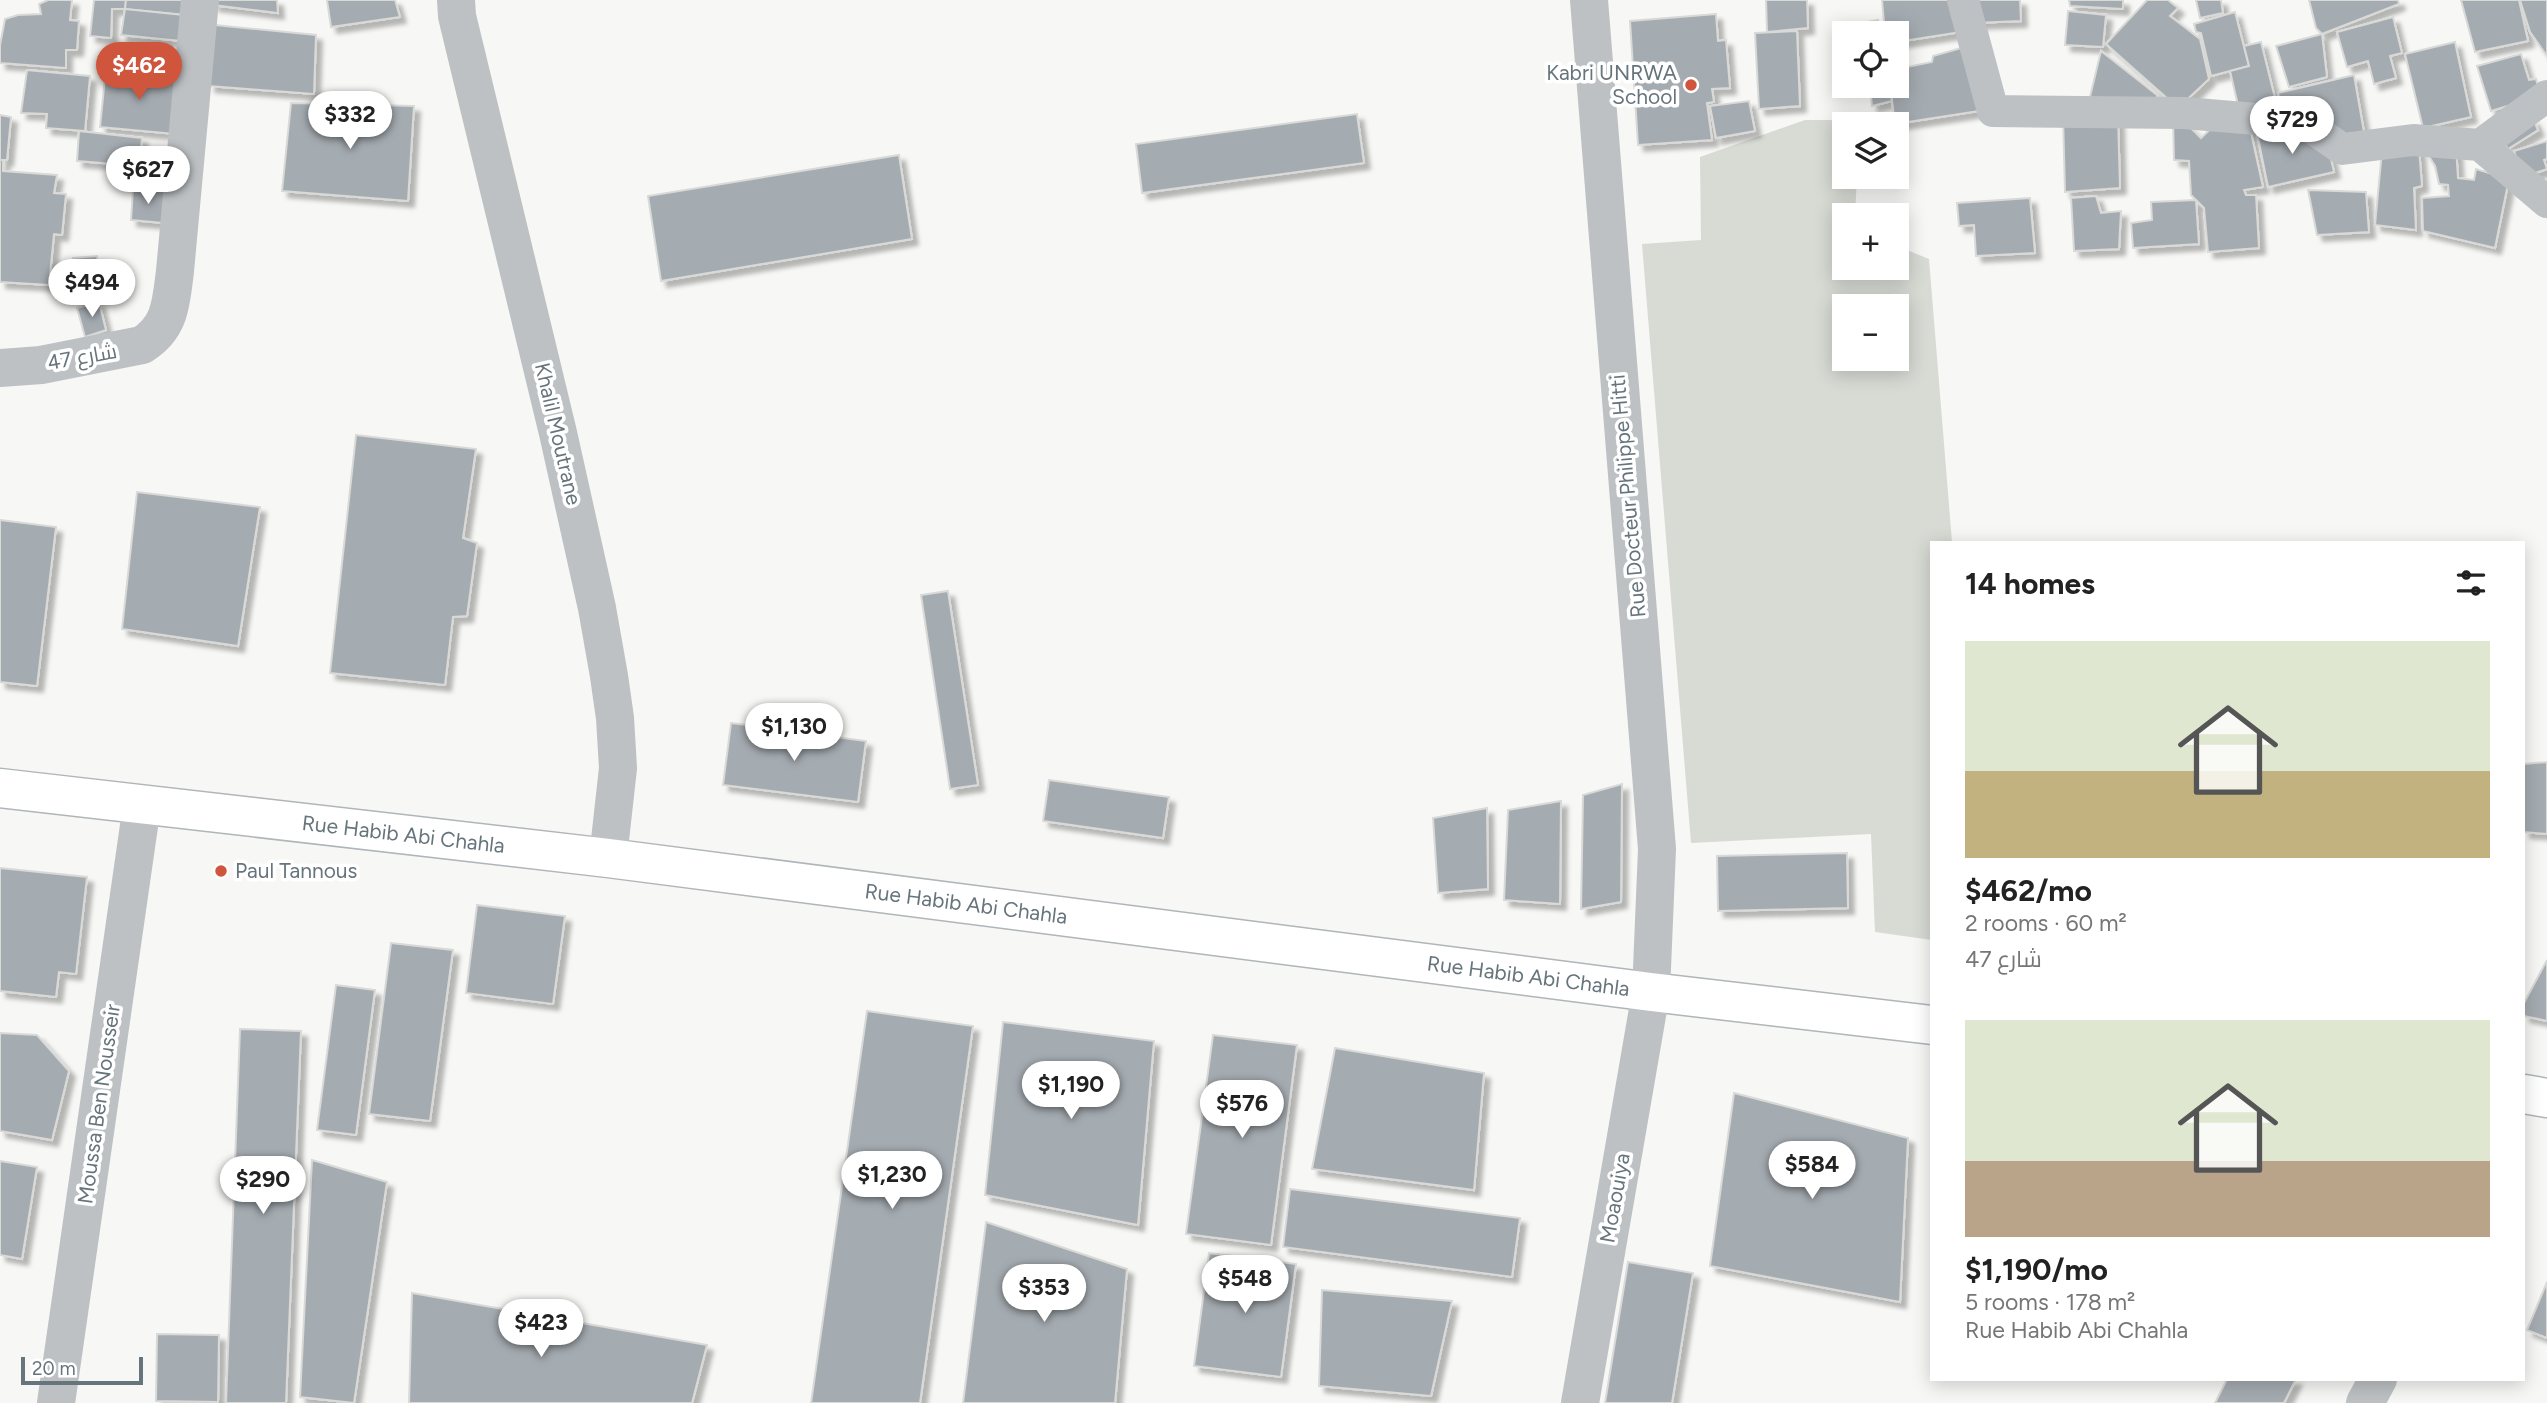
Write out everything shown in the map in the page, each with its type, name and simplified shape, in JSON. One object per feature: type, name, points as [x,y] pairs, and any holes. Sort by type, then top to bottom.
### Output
[{"type":"main road","name":"Rue Habib Abi Chahla","points":[[0,788],[608,858],[1651,992],[1930,1025]]},
{"type":"street","name":"شارع 47","points":[[0,368],[41,365],[142,345],[155,337],[165,323],[171,303],[176,258],[200,0]]},
{"type":"street","name":"Rue Docteur Philippe Hitti","points":[[1588,0],[1657,849],[1651,992]]},
{"type":"street","points":[[1963,0],[1993,110],[2183,113],[2305,123],[2342,149],[2413,140],[2480,145],[2547,202]]},
{"type":"street","name":"Khalil Moutrane","points":[[454,5],[558,433],[599,622],[615,718],[618,768],[608,858]]},
{"type":"street","points":[[2480,145],[2547,96]]},
{"type":"street","name":"Moussa Ben Nousseir","points":[[56,1403],[142,805]]},
{"type":"street","name":"Moaouiya","points":[[1580,1403],[1651,992]]},
{"type":"street","points":[[2365,1403],[2377,1381]]},
{"type":"shaded area","points":[[1805,120],[1832,120],[1832,189],[1856,189],[1856,203],[1832,203],[1832,280],[1909,280],[1909,251],[1929,259],[1952,541],[1930,541],[1930,940],[1875,932],[1871,834],[1691,843],[1642,244],[1701,240],[1700,157]]},
{"type":"building","points":[[48,0],[72,0],[70,20],[79,21],[77,50],[66,50],[66,68],[0,63],[5,19],[18,15],[41,14],[39,4]]},
{"type":"building","points":[[94,0],[126,0],[125,9],[112,9],[111,38],[90,36]]},
{"type":"building","points":[[126,0],[185,0],[184,15],[125,9]]},
{"type":"building","points":[[213,0],[277,0],[278,13],[213,5]]},
{"type":"building","points":[[327,0],[395,0],[400,17],[331,27]]},
{"type":"building","points":[[1766,0],[1807,0],[1808,28],[1767,32]]},
{"type":"building","points":[[1882,0],[1956,0],[1961,32],[1909,40],[1909,21],[1884,21]]},
{"type":"building","points":[[1973,0],[2020,0],[2021,21],[1975,23]]},
{"type":"building","points":[[2069,0],[2123,0],[2123,9],[2070,6]]},
{"type":"building","points":[[2147,0],[2168,0],[2178,8],[2170,16],[2200,39],[2209,79],[2178,108],[2106,44]]},
{"type":"building","points":[[2196,0],[2221,0],[2223,13],[2200,18]]},
{"type":"building","points":[[2309,0],[2398,0],[2399,4],[2322,34],[2316,28]]},
{"type":"building","points":[[2461,0],[2519,0],[2528,41],[2475,52]]},
{"type":"building","points":[[2520,0],[2547,0],[2547,56],[2530,32]]},
{"type":"building","points":[[125,9],[184,15],[181,41],[121,35]]},
{"type":"building","points":[[2068,11],[2106,15],[2103,47],[2065,45]]},
{"type":"building","points":[[2235,12],[2249,66],[2211,76],[2201,33],[2196,32],[2194,24]]},
{"type":"building","points":[[1716,14],[1718,41],[1726,40],[1730,88],[1712,89],[1714,102],[1707,103],[1712,140],[1638,145],[1630,21]]},
{"type":"building","points":[[2393,17],[2402,53],[2390,56],[2396,78],[2374,84],[2368,61],[2347,67],[2337,32]]},
{"type":"building","points":[[215,25],[316,35],[314,94],[209,86]]},
{"type":"building","points":[[1797,31],[1800,106],[1759,109],[1755,33]]},
{"type":"building","points":[[2322,34],[2327,77],[2289,87],[2276,46]]},
{"type":"building","points":[[2261,42],[2277,106],[2240,114],[2230,71],[2249,66],[2244,46]]},
{"type":"building","points":[[2455,42],[2471,117],[2423,128],[2405,54]]},
{"type":"building","points":[[1961,48],[1979,111],[1909,122],[1909,112],[1893,112],[1892,98],[1909,98],[1909,67],[1932,62],[1933,56]]},
{"type":"building","points":[[2101,51],[2157,95],[2160,110],[2088,105]]},
{"type":"building","points":[[2521,54],[2529,80],[2536,79],[2541,96],[2491,111],[2477,66]]},
{"type":"building","points":[[106,68],[178,77],[175,134],[100,127]]},
{"type":"building","points":[[27,70],[90,76],[85,131],[46,128],[47,114],[21,113]]},
{"type":"building","points":[[2354,75],[2364,132],[2341,138],[2285,119],[2278,93]]},
{"type":"building","points":[[1871,98],[1891,98],[1892,101],[1872,106]]},
{"type":"building","points":[[1749,101],[1755,131],[1716,138],[1710,106]]},
{"type":"building","points":[[291,103],[414,106],[408,201],[282,191]]},
{"type":"building","points":[[1357,114],[1364,163],[1142,193],[1136,144]]},
{"type":"building","points":[[0,115],[11,117],[7,160],[0,160]]},
{"type":"building","points":[[2063,116],[2118,116],[2120,188],[2065,192]]},
{"type":"building","points":[[2173,119],[2182,119],[2201,138],[2221,119],[2248,119],[2263,187],[2244,190],[2246,195],[2256,195],[2259,248],[2208,252],[2204,208],[2191,195],[2189,161],[2174,160]]},
{"type":"building","points":[[2533,119],[2538,130],[2508,149],[2502,140]]},
{"type":"building","points":[[2255,123],[2327,142],[2334,172],[2268,187]]},
{"type":"building","points":[[79,131],[142,138],[139,166],[77,161]]},
{"type":"building","points":[[2547,141],[2547,159],[2544,160],[2547,169],[2524,177],[2514,151]]},
{"type":"building","points":[[2456,147],[2458,178],[2474,180],[2476,169],[2509,179],[2495,248],[2423,231],[2422,198],[2449,196],[2448,185],[2439,184],[2435,166],[2424,148]]},
{"type":"building","points":[[2419,148],[2422,186],[2414,188],[2416,230],[2375,225],[2382,151]]},
{"type":"building","points":[[899,155],[912,239],[661,281],[648,196]]},
{"type":"building","points":[[0,160],[3,160],[3,171],[57,175],[54,193],[66,194],[62,235],[54,234],[49,285],[0,282]]},
{"type":"building","points":[[133,189],[165,191],[163,223],[131,220]]},
{"type":"building","points":[[2308,190],[2366,192],[2369,232],[2317,235]]},
{"type":"building","points":[[2096,196],[2101,213],[2121,211],[2119,249],[2074,251],[2071,198]]},
{"type":"building","points":[[2030,198],[2035,253],[1976,256],[1974,225],[1959,226],[1957,203]]},
{"type":"building","points":[[2196,200],[2199,244],[2133,248],[2131,223],[2152,220],[2151,202]]},
{"type":"building","points":[[97,256],[101,295],[76,299],[73,258]]},
{"type":"building","points":[[99,302],[106,330],[85,337],[77,308]]},
{"type":"building","points":[[356,435],[476,449],[463,538],[477,543],[467,616],[453,617],[445,685],[330,673]]},
{"type":"building","points":[[137,492],[260,507],[238,646],[122,629]]},
{"type":"building","points":[[0,520],[56,527],[37,686],[0,682]]},
{"type":"building","points":[[948,591],[978,785],[950,789],[921,595]]},
{"type":"building","points":[[731,723],[866,741],[858,802],[723,785]]},
{"type":"building","points":[[2547,762],[2547,834],[2525,832],[2525,764]]},
{"type":"building","points":[[1049,780],[1169,797],[1163,838],[1043,821]]},
{"type":"building","points":[[1622,784],[1621,902],[1581,909],[1583,795]]},
{"type":"building","points":[[1561,801],[1560,904],[1504,900],[1508,810]]},
{"type":"building","points":[[1487,808],[1488,889],[1438,893],[1433,818]]},
{"type":"building","points":[[1847,853],[1848,908],[1718,911],[1717,856]]},
{"type":"building","points":[[0,868],[87,877],[76,974],[59,972],[56,997],[0,991]]},
{"type":"building","points":[[477,905],[565,916],[553,1004],[466,993]]},
{"type":"building","points":[[391,943],[453,950],[430,1121],[369,1114]]},
{"type":"building","points":[[2547,960],[2547,1021],[2525,1016],[2525,1001]]},
{"type":"building","points":[[336,985],[375,990],[356,1135],[317,1130]]},
{"type":"building","points":[[867,1011],[973,1026],[920,1403],[811,1403]]},
{"type":"building","points":[[1003,1022],[1154,1041],[1138,1225],[985,1195]]},
{"type":"building","points":[[240,1029],[301,1031],[286,1403],[226,1403]]},
{"type":"building","points":[[0,1033],[37,1035],[69,1071],[52,1140],[0,1131]]},
{"type":"building","points":[[1213,1035],[1297,1045],[1271,1245],[1186,1234]]},
{"type":"building","points":[[1335,1048],[1484,1073],[1474,1190],[1312,1169]]},
{"type":"building","points":[[1734,1093],[1908,1138],[1900,1302],[1710,1266]]},
{"type":"building","points":[[312,1160],[387,1182],[354,1403],[300,1397]]},
{"type":"building","points":[[0,1161],[37,1167],[22,1259],[0,1255]]},
{"type":"building","points":[[1290,1189],[1520,1218],[1512,1277],[1283,1247]]},
{"type":"building","points":[[986,1222],[1127,1269],[1115,1403],[963,1403]]},
{"type":"building","points":[[1209,1253],[1296,1264],[1281,1377],[1194,1366]]},
{"type":"building","points":[[1628,1262],[1693,1273],[1672,1403],[1605,1403]]},
{"type":"building","points":[[2547,1282],[2547,1338],[2527,1330]]},
{"type":"building","points":[[1322,1290],[1452,1301],[1431,1396],[1319,1386]]},
{"type":"building","points":[[412,1293],[707,1345],[692,1403],[409,1403]]},
{"type":"building","points":[[157,1334],[219,1335],[218,1402],[156,1401]]},
{"type":"building","points":[[2226,1381],[2295,1381],[2284,1403],[2215,1403]]},
{"type":"place","name":"Kabri UNRWA School","points":[[1691,85]]},
{"type":"place","name":"Paul Tannous","points":[[221,871]]}]
